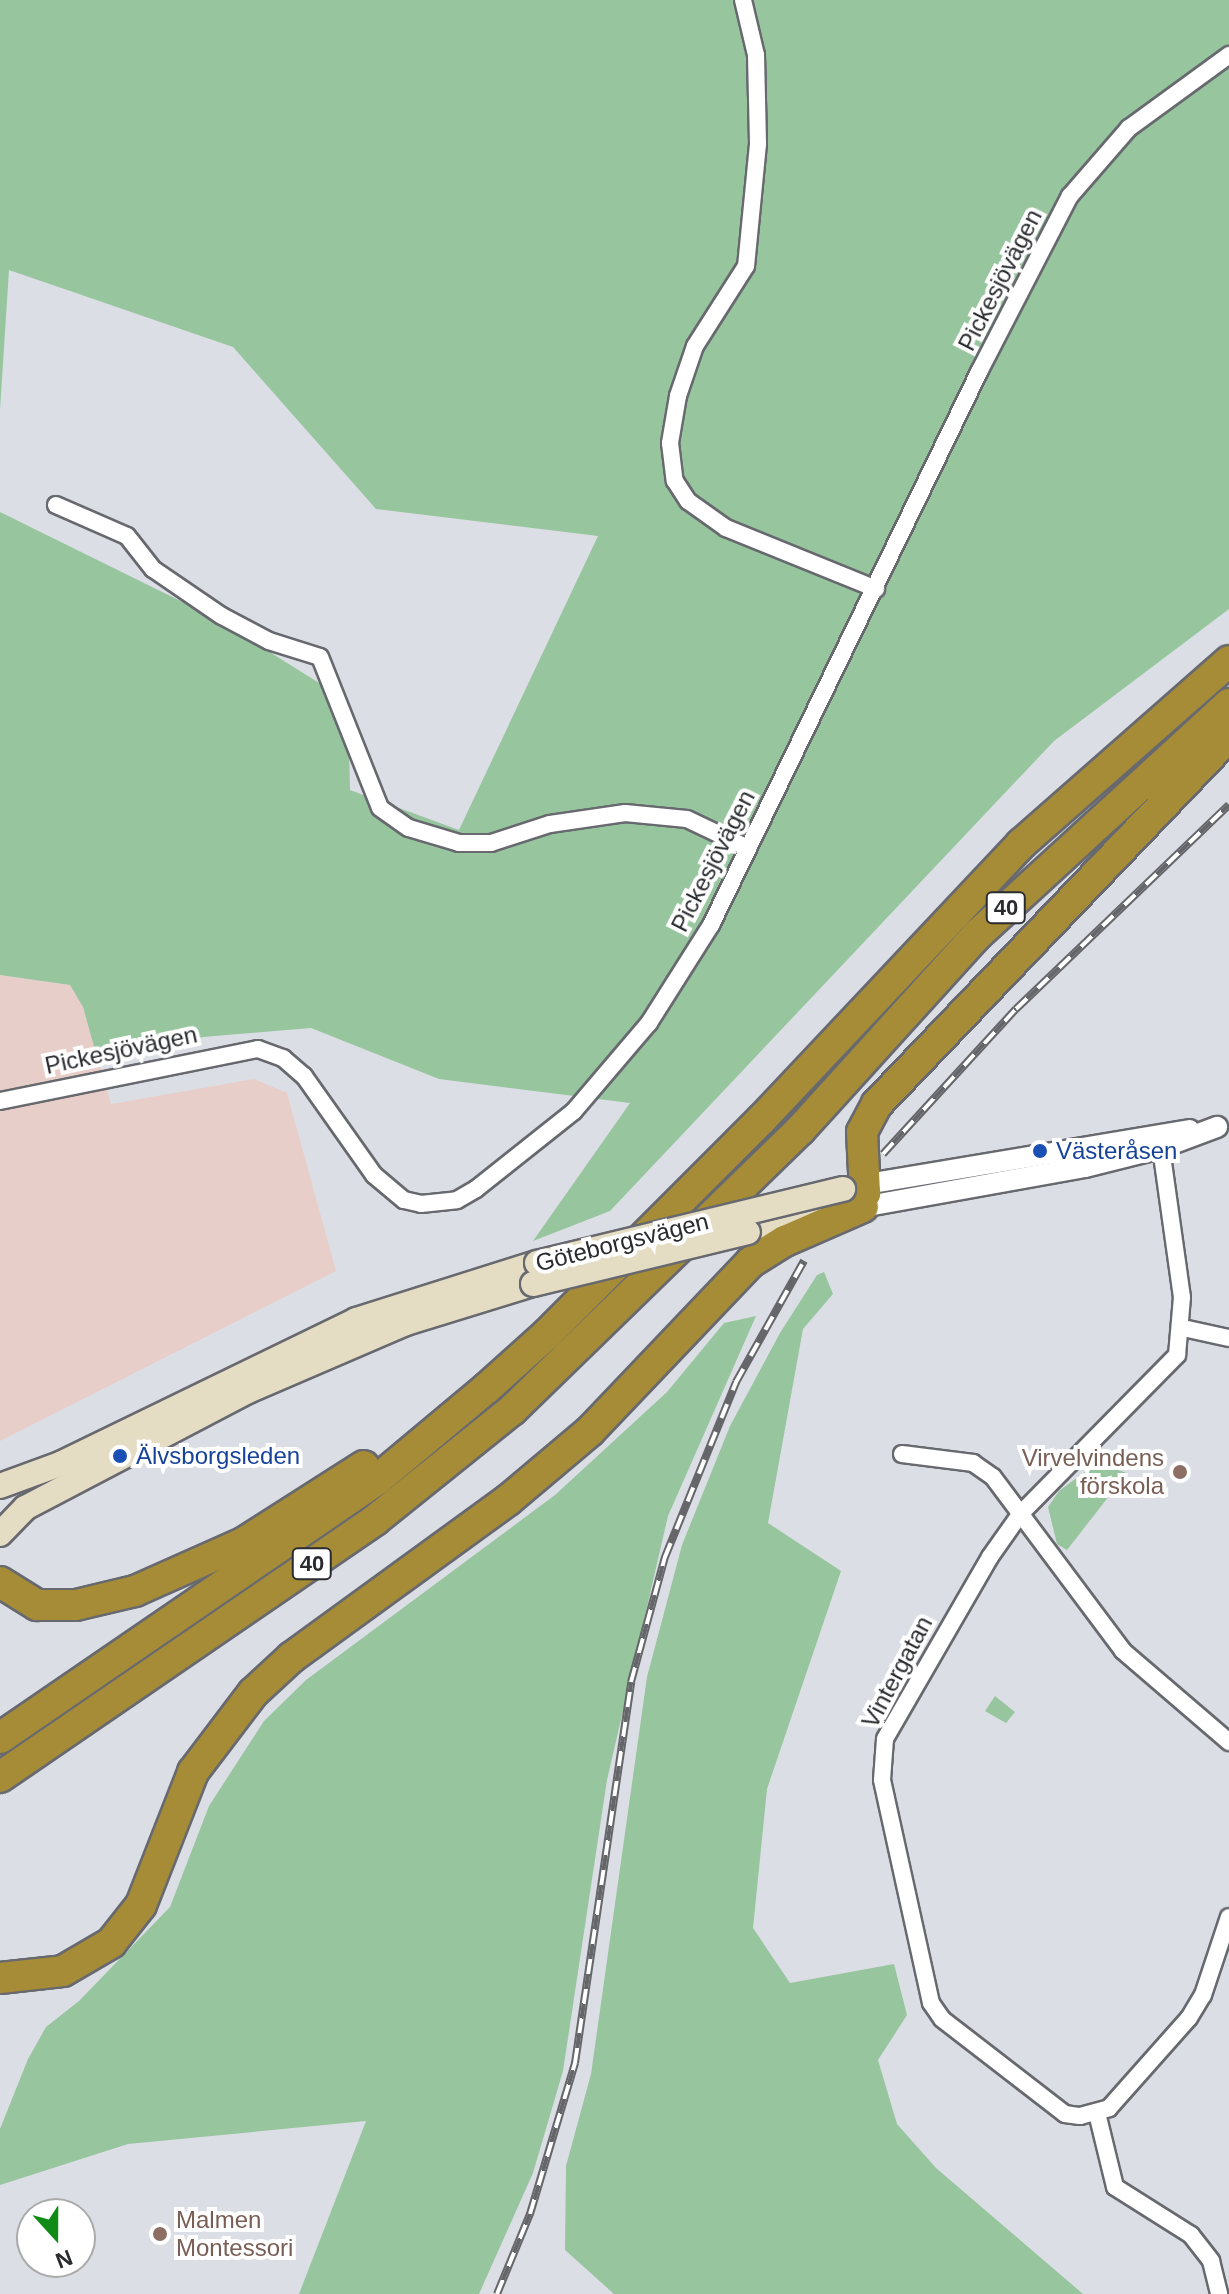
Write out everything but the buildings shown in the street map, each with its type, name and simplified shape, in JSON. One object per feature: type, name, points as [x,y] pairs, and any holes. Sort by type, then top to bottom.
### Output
[{"type":"highway","name":"40","points":[[0,1738],[378,1479],[487,1388],[752,1129],[1021,844],[1229,661]]},
{"type":"highway","name":"40","points":[[0,1777],[339,1546],[512,1410],[800,1130],[977,935],[1229,704]]},
{"type":"highway","points":[[0,1978],[63,1971],[111,1943],[141,1905],[193,1772],[253,1693],[292,1657],[508,1500],[590,1431],[751,1262],[850,1198],[862,1132],[877,1104],[1229,736]]},
{"type":"highway","points":[[0,1582],[25,1602],[57,1606],[97,1602],[153,1584],[245,1542],[487,1388]]},
{"type":"main road","name":"Göteborgsvägen","points":[[0,1503],[65,1473],[343,1325],[454,1285],[535,1273],[748,1232],[850,1198]]},
{"type":"main road","name":"Göteborgsvägen","points":[[535,1273],[850,1198]]},
{"type":"main road","name":"Göteborgsvägen","points":[[0,1486],[65,1473]]},
{"type":"main road","name":"Göteborgsvägen","points":[[0,1534],[13,1516],[65,1473]]},
{"type":"main road","name":"Göteborgsvägen","points":[[0,1548],[65,1473]]},
{"type":"street","points":[[743,0],[756,55],[758,144],[746,266],[695,346],[678,396],[670,443],[675,481],[688,501],[726,528],[876,589]]},
{"type":"street","name":"Pickesjövägen","points":[[0,1101],[258,1049],[283,1058],[304,1076],[389,1190],[421,1204],[457,1200],[574,1111],[649,1023],[711,925],[1070,196],[1129,128],[1229,55]]},
{"type":"street","points":[[56,505],[127,536],[153,569],[222,616],[269,641],[320,657],[380,808],[409,828],[459,843],[491,843],[550,824],[625,813],[687,819],[748,848]]},
{"type":"street","name":"Göteborgsvägen","points":[[850,1198],[1109,1140],[1223,1126]]},
{"type":"street","name":"Göteborgsvägen","points":[[850,1198],[1161,1148],[1223,1126]]},
{"type":"street","name":"Vintergatan","points":[[1097,2113],[1080,2116],[1053,2107],[942,2019],[931,2003],[882,1780],[885,1739],[990,1557],[1021,1513],[1177,1355],[1183,1328],[1175,1221],[1161,1148]]},
{"type":"street","points":[[1183,1328],[1229,1338]]},
{"type":"street","points":[[902,1454],[973,1463],[993,1477],[1077,1595],[1123,1651],[1229,1742]]},
{"type":"street","points":[[1219,2294],[1211,2261],[1191,2235],[1115,2187],[1097,2113],[1127,2091],[1198,2007],[1229,1917]]},
{"type":"shaded area","points":[[0,975],[70,985],[83,1007],[111,1104],[254,1079],[287,1093],[336,1271],[0,1441]]},
{"type":"green space","points":[[0,0],[1229,0],[1229,609],[1054,741],[610,1211],[533,1241],[630,1103],[439,1079],[311,1028],[203,1037],[98,1061],[83,1007],[70,985],[0,975],[0,512],[217,619],[348,701],[350,790],[459,830],[598,536],[376,509],[233,347],[9,270],[0,410]]},
{"type":"green space","points":[[824,1272],[833,1294],[803,1329],[768,1523],[841,1571],[767,1789],[753,1928],[790,1983],[894,1964],[907,2015],[878,2060],[897,2124],[936,2168],[1083,2294],[614,2294],[565,2250],[566,2166],[591,2074],[647,1677],[682,1545],[730,1426],[780,1333],[817,1275]]},
{"type":"green space","points":[[756,1316],[668,1516],[607,1780],[563,2071],[533,2173],[479,2294],[299,2294],[366,2121],[128,2144],[0,2185],[0,2129],[28,2059],[46,2027],[79,2001],[170,1907],[209,1806],[264,1721],[306,1680],[555,1495],[667,1392],[724,1323]]},
{"type":"green space","points":[[1097,1463],[1127,1473],[1067,1550],[1057,1544],[1048,1507],[1059,1491]]},
{"type":"green space","points":[[995,1696],[1015,1712],[1006,1723],[985,1711]]},
{"type":"railway","points":[[883,1154],[1016,1009],[1229,805]]},
{"type":"railway","points":[[497,2294],[530,2214],[575,2063],[631,1682],[665,1557],[736,1382],[804,1261]]},
{"type":"place","name":"Västeråsen","points":[[1040,1151]]},
{"type":"place","name":"Älvsborgsleden","points":[[120,1456]]},
{"type":"place","name":"Virvelvindens förskola","points":[[1180,1472]]},
{"type":"place","name":"Malmen Montessori","points":[[160,2234]]}]
